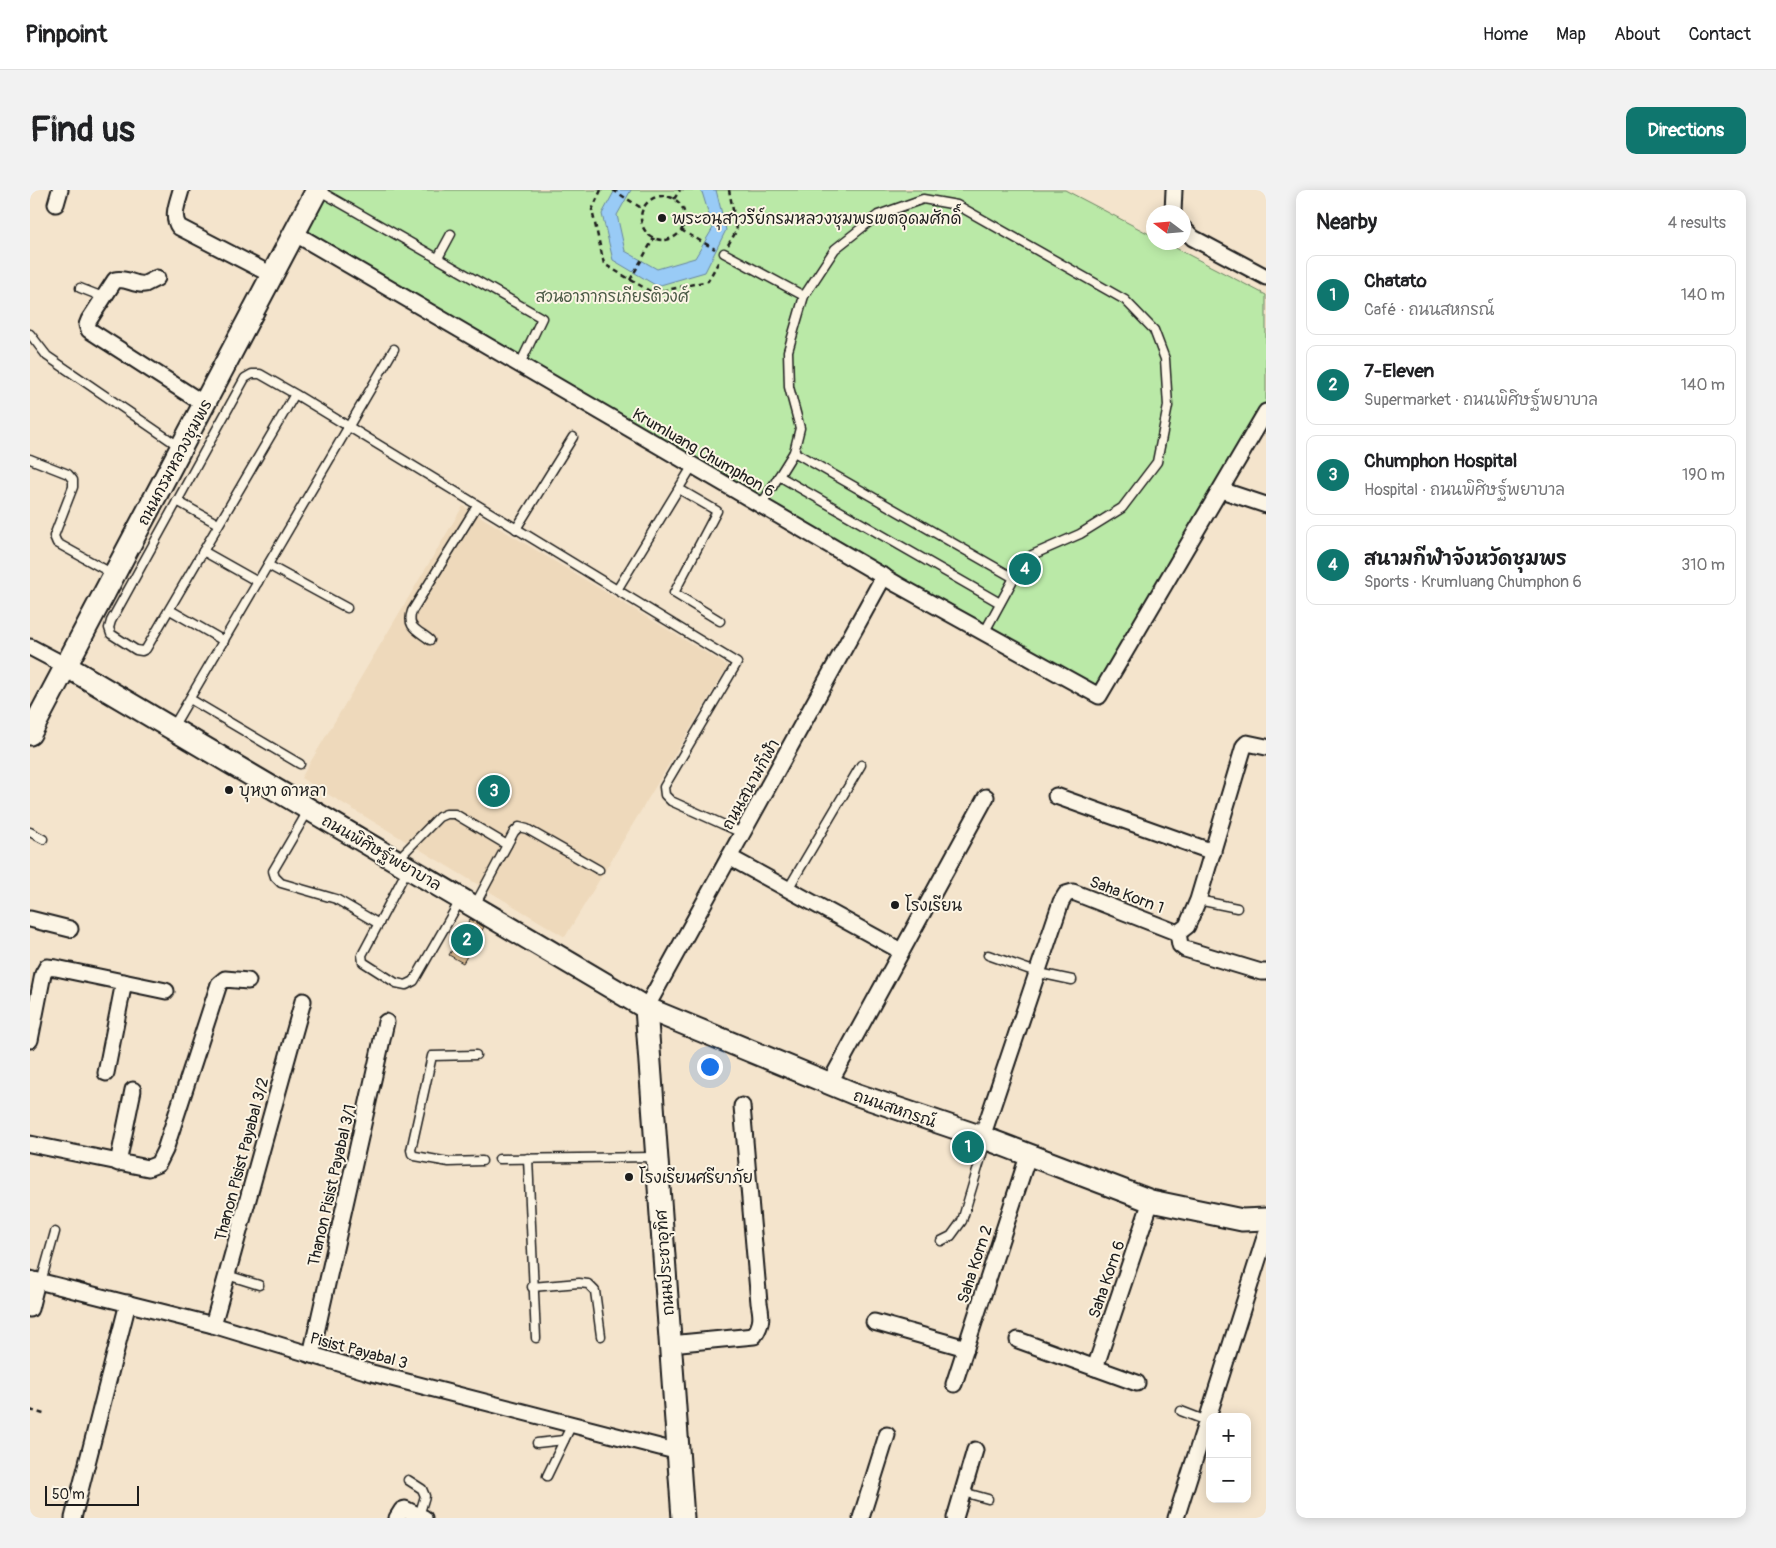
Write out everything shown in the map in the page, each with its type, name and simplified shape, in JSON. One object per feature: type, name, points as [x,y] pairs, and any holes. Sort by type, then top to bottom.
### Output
[{"type":"street","points":[[181,190],[175,215],[175,222],[179,227],[272,276]]},
{"type":"street","name":"ถนนกรมหลวงชุมพร","points":[[30,734],[317,190]]},
{"type":"street","points":[[1173,205],[1174,190]]},
{"type":"street","name":"Krumluang Chumphon 6","points":[[294,233],[884,576],[1099,696],[1221,490]]},
{"type":"street","points":[[1191,236],[1266,277]]},
{"type":"street","points":[[157,278],[145,284],[121,278],[115,280],[88,320],[87,325],[89,330],[204,404]]},
{"type":"street","points":[[1266,412],[1221,490],[1266,505]]},
{"type":"street","name":"ถนนสนามกีฬา","points":[[646,1008],[884,576]]},
{"type":"street","points":[[30,647],[66,666]]},
{"type":"street","name":"ถนนพิศิษฐ์พยาบาล","points":[[66,666],[646,1008]]},
{"type":"street","name":"Saha Korn 1","points":[[984,1138],[1061,902],[1066,894],[1073,892],[1178,933],[1187,926],[1198,900],[1244,746],[1247,743],[1266,747]]},
{"type":"street","points":[[1056,796],[1213,852]]},
{"type":"street","points":[[829,1084],[986,797]]},
{"type":"street","points":[[729,857],[902,951]]},
{"type":"street","points":[[30,919],[70,929]]},
{"type":"street","points":[[1178,933],[1180,945],[1185,949],[1266,972]]},
{"type":"street","points":[[30,1040],[32,1015],[43,974],[47,967],[166,991]]},
{"type":"street","points":[[30,1144],[148,1168],[158,1164],[165,1150],[219,984],[225,979],[248,981]]},
{"type":"street","points":[[106,1073],[124,982]]},
{"type":"street","name":"Thanon Pisist Payabal 3/2","points":[[213,1325],[303,1001]]},
{"type":"street","name":"ถนนสหกรณ์","points":[[646,1008],[829,1084],[984,1138],[1151,1201],[1242,1220],[1266,1219]]},
{"type":"street","name":"ถนนประชาอุทิศ","points":[[646,1008],[679,1452],[682,1518]]},
{"type":"street","name":"Thanon Pisist Payabal 3/1","points":[[311,1355],[386,1022]]},
{"type":"street","points":[[118,1163],[134,1090]]},
{"type":"street","points":[[670,1344],[754,1336],[760,1327],[762,1318],[759,1303],[742,1106]]},
{"type":"street","name":"Saha Korn 2","points":[[954,1384],[1028,1156]]},
{"type":"street","name":"Saha Korn 6","points":[[1095,1368],[1151,1201]]},
{"type":"street","points":[[1210,1413],[1266,1234]]},
{"type":"street","points":[[30,1309],[36,1280]]},
{"type":"street","name":"Pisist Payabal 3","points":[[36,1280],[213,1325],[382,1375],[679,1452]]},
{"type":"street","points":[[73,1518],[128,1304]]},
{"type":"street","points":[[874,1322],[966,1348]]},
{"type":"street","points":[[1018,1340],[1137,1383]]},
{"type":"street","points":[[1176,1518],[1206,1424]]},
{"type":"street","points":[[860,1518],[887,1435]]},
{"type":"street","points":[[955,1518],[975,1450]]},
{"type":"street","points":[[397,1518],[402,1510],[405,1509],[422,1517]]},
{"type":"lane","points":[[317,190],[542,318],[520,364]]},
{"type":"lane","points":[[762,505],[794,452],[800,428],[789,387],[788,351],[804,296],[835,249],[878,215],[923,199],[957,205],[1125,300],[1154,330],[1165,359],[1168,406],[1157,462],[1122,508],[1080,534],[1032,555],[1014,578],[984,633]]},
{"type":"lane","points":[[438,258],[451,234]]},
{"type":"lane","points":[[724,253],[804,296]]},
{"type":"lane","points":[[80,288],[103,297]]},
{"type":"lane","points":[[30,334],[47,356],[181,448]]},
{"type":"lane","points":[[172,729],[394,349]]},
{"type":"lane","points":[[295,394],[146,649],[142,651],[136,650],[110,634],[111,621],[245,378],[252,374],[260,374],[295,394],[737,663],[664,787],[665,795],[671,800],[742,833]]},
{"type":"lane","points":[[516,529],[573,438]]},
{"type":"lane","points":[[794,452],[1014,578]]},
{"type":"lane","points":[[30,459],[68,474],[73,480],[73,487],[54,536],[57,543],[115,575]]},
{"type":"lane","points":[[617,590],[693,466]]},
{"type":"lane","points":[[779,476],[1000,604]]},
{"type":"lane","points":[[679,489],[716,511],[674,593],[720,621]]},
{"type":"lane","points":[[177,501],[218,524]]},
{"type":"lane","points":[[430,640],[411,626],[409,619],[412,611],[477,506]]},
{"type":"lane","points":[[203,551],[258,582]]},
{"type":"lane","points":[[268,565],[348,608]]},
{"type":"lane","points":[[170,610],[224,641]]},
{"type":"lane","points":[[190,699],[300,764]]},
{"type":"lane","points":[[788,889],[861,765]]},
{"type":"lane","points":[[309,810],[273,871],[275,877],[281,883],[336,899],[379,924]]},
{"type":"lane","points":[[507,845],[455,814],[446,814],[439,818],[402,864],[379,924],[362,955],[363,962],[396,983],[406,985],[414,981],[507,845],[514,832],[519,827],[527,829],[599,870]]},
{"type":"lane","points":[[30,832],[44,839]]},
{"type":"lane","points":[[1198,900],[1237,908]]},
{"type":"lane","points":[[988,955],[1039,973],[1072,980]]},
{"type":"lane","points":[[476,1055],[432,1056],[410,1150],[415,1156],[449,1162],[482,1161]]},
{"type":"lane","points":[[942,1241],[952,1236],[962,1220],[984,1138]]},
{"type":"lane","points":[[499,1159],[656,1157]]},
{"type":"lane","points":[[528,1158],[532,1287],[536,1338]]},
{"type":"lane","points":[[36,1280],[55,1232]]},
{"type":"lane","points":[[227,1275],[259,1285]]},
{"type":"lane","points":[[532,1287],[588,1284],[595,1291],[601,1336]]},
{"type":"lane","points":[[1182,1411],[1206,1421]]},
{"type":"lane","points":[[547,1476],[572,1424]]},
{"type":"lane","points":[[537,1443],[564,1440]]},
{"type":"lane","points":[[408,1480],[422,1489],[425,1496],[422,1517]]},
{"type":"lane","points":[[963,1492],[988,1499]]},
{"type":"path","points":[[601,190],[592,210],[604,264],[653,293],[708,281],[737,230],[729,190]]},
{"type":"path","points":[[613,190],[643,208]]},
{"type":"path","points":[[674,199],[680,190]]},
{"type":"path","points":[[660,196],[674,199],[683,210],[685,217],[681,230],[670,239],[654,238],[644,230],[641,223],[643,208],[653,198],[660,196]]},
{"type":"path","points":[[681,230],[724,253]]},
{"type":"path","points":[[630,280],[654,238]]},
{"type":"path","points":[[30,1410],[47,1415]]},
{"type":"shaded area","points":[[463,506],[728,666],[565,937],[301,778]]},
{"type":"green space","name":"สวนอาภากรเกียรติวงศ์","points":[[317,190],[1065,190],[1146,232],[1146,250],[1179,250],[1266,295],[1266,406],[1099,696],[294,233]]},
{"type":"water","points":[[615,190],[631,190],[617,215],[625,251],[657,269],[695,258],[713,228],[700,190],[716,190],[726,230],[705,272],[657,286],[613,260],[602,214]]},
{"type":"building","points":[[470,919],[484,927],[463,963],[449,955]]},
{"type":"place","name":"พระอนุสาวรีย์กรมหลวงชุมพรเขตอุดมศักดิ์","points":[[662,218]]},
{"type":"place","name":"สนามกีฬาจังหวัดชุมพร","points":[[1025,569]]},
{"type":"place","name":"บุหงา ดาหลา","points":[[229,790]]},
{"type":"place","name":"Chumphon Hospital","points":[[494,791]]},
{"type":"place","name":"โรงเรียน","points":[[895,905]]},
{"type":"place","name":"7-Eleven","points":[[467,940]]},
{"type":"place","name":"Chatato","points":[[968,1147]]},
{"type":"place","name":"โรงเรียนศรียาภัย","points":[[629,1177]]}]
